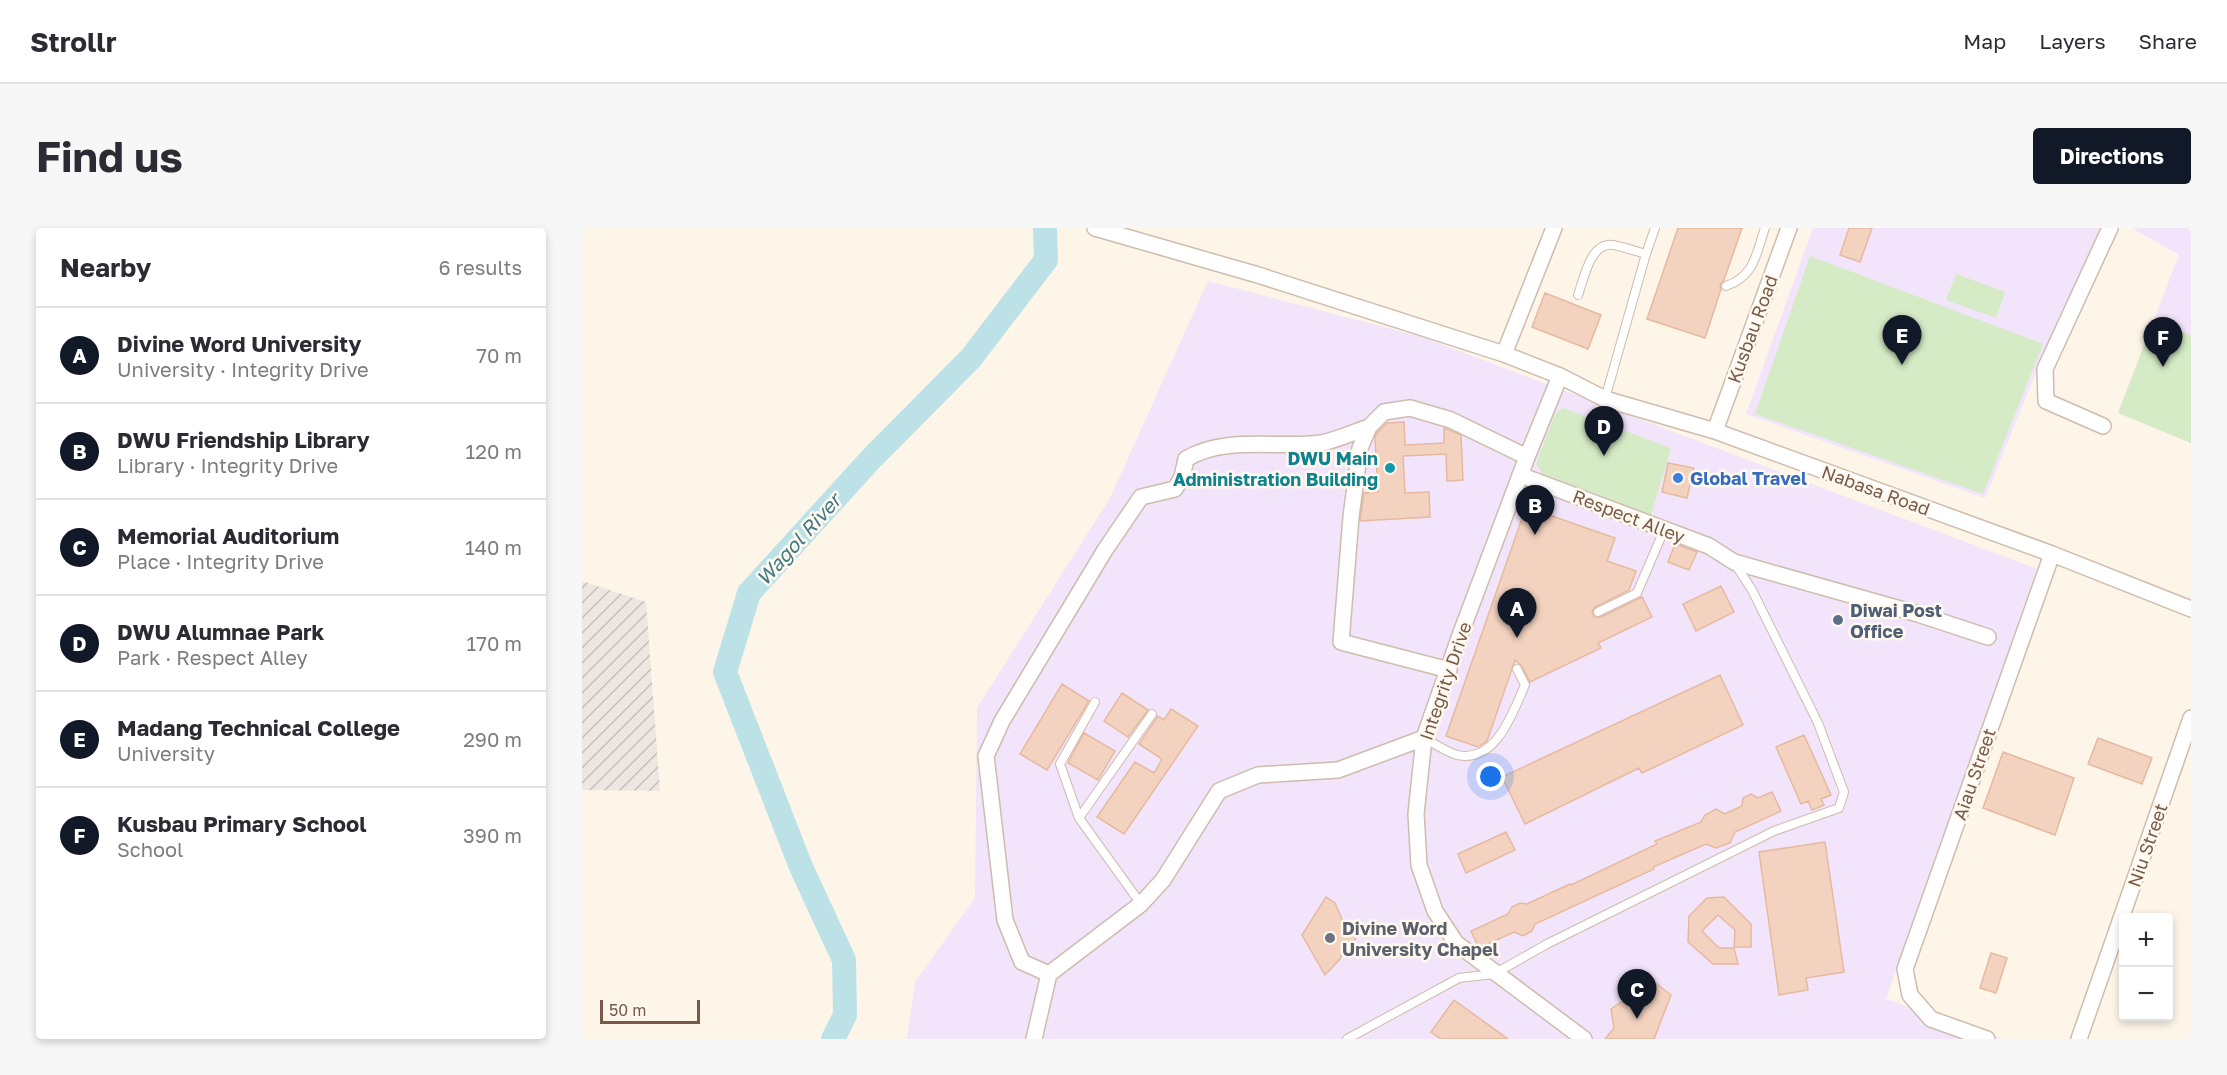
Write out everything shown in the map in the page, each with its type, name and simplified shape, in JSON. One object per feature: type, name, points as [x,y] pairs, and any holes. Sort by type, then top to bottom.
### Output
[{"type":"street","name":"Nabasa Road","points":[[1095,228],[1258,275],[1504,354],[1560,376],[1605,399],[1715,431],[2052,554],[2191,609]]},
{"type":"street","points":[[1504,354],[1554,228]]},
{"type":"street","points":[[2103,426],[2046,401],[2045,369],[2110,228]]},
{"type":"street","name":"Kusbau Road","points":[[1715,431],[1786,230]]},
{"type":"street","name":"Integrity Drive","points":[[1560,376],[1520,475],[1424,738],[1416,814],[1419,865],[1435,911],[1456,943],[1494,974],[1584,1039]]},
{"type":"street","points":[[1449,670],[1341,642],[1351,517],[1360,448],[1369,427],[1384,412],[1410,408],[1451,420],[1527,457]]},
{"type":"street","points":[[1049,974],[1022,962],[1005,920],[986,756],[1002,721],[1105,550],[1140,497],[1175,489],[1182,477],[1186,459],[1196,453],[1246,443],[1288,446],[1323,442],[1369,427]]},
{"type":"street","name":"Respect Alley","points":[[1520,475],[1709,546],[1734,562],[1918,614],[1988,637]]},
{"type":"street","name":"Aiau Street","points":[[1987,1039],[1931,1019],[1910,995],[1905,969],[2052,554]]},
{"type":"street","name":"Niu Street","points":[[2079,1039],[2191,718]]},
{"type":"street","points":[[1034,1039],[1049,974],[1141,904],[1163,879],[1219,790],[1258,775],[1338,770],[1424,738]]},
{"type":"lane","points":[[1605,399],[1655,228]]},
{"type":"lane","points":[[1726,286],[1737,283],[1749,273],[1765,228]]},
{"type":"lane","points":[[1578,295],[1593,254],[1601,248],[1611,245],[1646,254]]},
{"type":"lane","points":[[1598,612],[1637,593],[1664,530]]},
{"type":"lane","points":[[1347,1039],[1459,978],[1494,974],[1547,944],[1774,831],[1839,808],[1844,792],[1818,723],[1752,590],[1734,562]]},
{"type":"lane","points":[[1424,738],[1455,755],[1468,756],[1484,752],[1506,728],[1525,685],[1517,669]]},
{"type":"lane","points":[[1095,702],[1060,764],[1079,818],[1141,904]]},
{"type":"lane","points":[[1079,818],[1152,714]]},
{"type":"shaded area","points":[[1813,228],[2104,228],[2059,316],[1985,498],[1746,414]]},
{"type":"shaded area","points":[[2132,228],[2191,228],[2191,443],[2118,413],[2179,255]]},
{"type":"shaded area","points":[[1208,281],[1422,337],[2037,569],[1886,999],[2003,1039],[907,1039],[915,982],[975,898],[977,708],[1110,498]]},
{"type":"shaded area","points":[[582,581],[646,602],[660,791],[582,790]]},
{"type":"green space","points":[[1810,256],[2043,344],[1983,494],[1755,414]]},
{"type":"green space","points":[[1956,274],[2005,292],[1996,318],[1946,300]]},
{"type":"green space","points":[[2153,322],[2191,335],[2191,443],[2118,413]]},
{"type":"green space","points":[[1563,408],[1671,448],[1651,515],[1543,474],[1536,464],[1555,414]]},
{"type":"building","points":[[1678,228],[1742,228],[1724,280],[1720,285],[1721,289],[1705,338],[1647,319]]},
{"type":"building","points":[[1849,228],[1872,228],[1860,262],[1840,255]]},
{"type":"building","points":[[1545,293],[1601,315],[1588,349],[1532,327]]},
{"type":"building","name":"DWU Main Administration Building","points":[[1404,422],[1405,445],[1444,443],[1444,428],[1461,435],[1463,480],[1447,481],[1446,454],[1403,456],[1405,493],[1429,492],[1430,517],[1360,521],[1364,493],[1378,492],[1375,437],[1387,423]]},
{"type":"building","points":[[1668,463],[1694,468],[1687,498],[1662,492]]},
{"type":"building","points":[[1526,507],[1615,538],[1607,561],[1636,571],[1629,590],[1595,607],[1592,611],[1594,617],[1601,617],[1642,597],[1652,617],[1598,643],[1601,648],[1530,682],[1522,666],[1515,660],[1487,741],[1478,747],[1446,736]]},
{"type":"building","points":[[1675,544],[1697,552],[1689,570],[1668,562]]},
{"type":"building","points":[[1721,586],[1734,612],[1696,631],[1683,604]]},
{"type":"building","points":[[1720,675],[1743,725],[1642,773],[1639,768],[1525,824],[1502,777]]},
{"type":"building","points":[[1062,684],[1089,701],[1047,770],[1020,754]]},
{"type":"building","points":[[1122,693],[1148,710],[1128,737],[1104,721]]},
{"type":"building","points":[[1171,709],[1198,726],[1124,834],[1097,817],[1135,762],[1154,773],[1162,759],[1139,744],[1158,716],[1164,720]]},
{"type":"building","points":[[1084,733],[1115,751],[1098,780],[1068,763]]},
{"type":"building","points":[[1804,735],[1831,795],[1821,799],[1824,805],[1812,810],[1808,801],[1801,804],[1776,747]]},
{"type":"building","points":[[2098,738],[2152,758],[2142,784],[2088,764]]},
{"type":"building","points":[[2003,752],[2074,778],[2055,835],[1983,808]]},
{"type":"building","points":[[1772,792],[1781,811],[1735,832],[1730,843],[1716,848],[1706,844],[1535,924],[1532,931],[1523,936],[1514,932],[1479,948],[1471,931],[1508,914],[1512,907],[1520,903],[1527,904],[1571,885],[1657,844],[1655,841],[1701,822],[1705,815],[1716,809],[1725,814],[1742,806],[1743,798],[1751,794],[1758,798]]},
{"type":"building","points":[[1506,832],[1515,850],[1466,873],[1458,854]]},
{"type":"building","points":[[1825,842],[1844,972],[1806,978],[1808,990],[1779,995],[1759,852]]},
{"type":"building","name":"Divine Word University Chapel","points":[[1326,897],[1335,903],[1347,930],[1353,929],[1356,934],[1355,941],[1348,942],[1340,959],[1325,975],[1302,935]]},
{"type":"building","points":[[1724,897],[1751,924],[1751,947],[1734,947],[1735,930],[1718,915],[1702,931],[1719,948],[1734,948],[1738,964],[1713,964],[1688,942],[1689,916],[1707,898]]},
{"type":"building","points":[[1991,953],[2007,958],[1996,993],[1980,988]]},
{"type":"building","points":[[1653,981],[1671,995],[1654,1039],[1605,1039],[1614,1028],[1611,1009]]},
{"type":"building","points":[[1454,1000],[1508,1039],[1441,1039],[1431,1032]]},
{"type":"waterway","name":"Wagol River","points":[[833,1039],[845,1015],[844,960],[801,867],[725,672],[749,593],[870,460],[971,358],[1046,260],[1045,228]]},
{"type":"place","name":"Madang Technical College","points":[[1902,365]]},
{"type":"place","name":"Kusbau Primary School","points":[[2163,367]]},
{"type":"place","name":"DWU Alumnae Park","points":[[1604,456]]},
{"type":"place","name":"DWU Main Administration Building","points":[[1390,468]]},
{"type":"place","name":"Global Travel","points":[[1678,478]]},
{"type":"place","name":"DWU Friendship Library","points":[[1535,535]]},
{"type":"place","name":"Diwai Post Office","points":[[1838,620]]},
{"type":"place","name":"Divine Word University","points":[[1517,638]]},
{"type":"place","name":"Divine Word University Chapel","points":[[1330,938]]},
{"type":"place","name":"Memorial Auditorium","points":[[1637,1019]]}]
